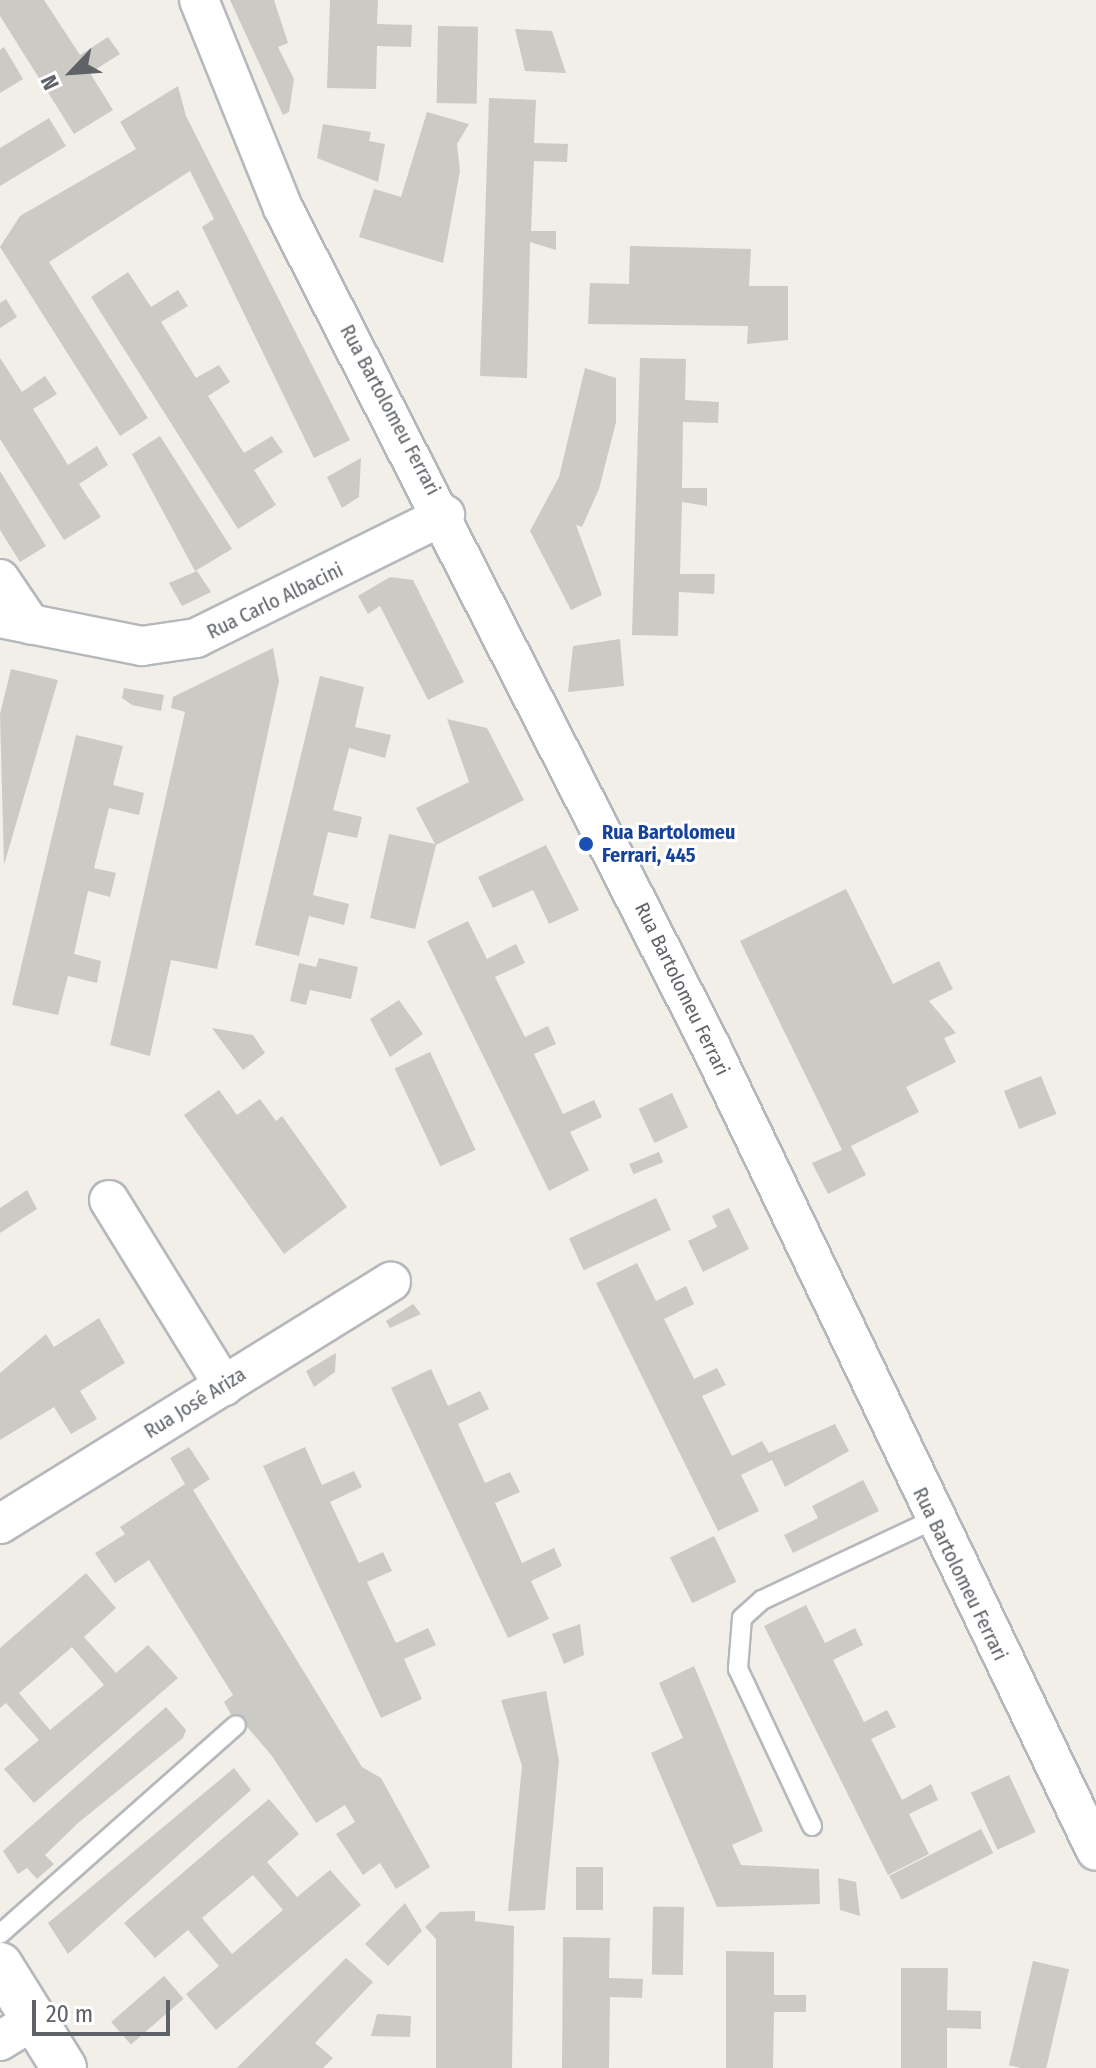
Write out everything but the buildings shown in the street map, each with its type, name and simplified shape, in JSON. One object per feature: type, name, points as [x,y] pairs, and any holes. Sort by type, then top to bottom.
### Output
[{"type":"main road","points":[[0,1965],[17,2030],[64,2068]]},
{"type":"street","name":"Rua Bartolomeu Ferrari","points":[[199,0],[283,208],[445,515],[711,1047],[933,1520],[1096,1851]]},
{"type":"street","name":"Rua Carlo Albacini","points":[[16,622],[142,646],[196,638],[445,515]]},
{"type":"street","points":[[0,579],[16,622]]},
{"type":"street","points":[[109,1200],[224,1386]]},
{"type":"street","name":"Rua José Ariza","points":[[0,1524],[391,1282]]},
{"type":"lane","points":[[812,1826],[738,1669],[742,1618],[762,1600],[933,1520]]},
{"type":"lane","points":[[0,1934],[236,1725]]},
{"type":"place","name":"Rua Bartolomeu Ferrari, 445","points":[[586,844]]}]
